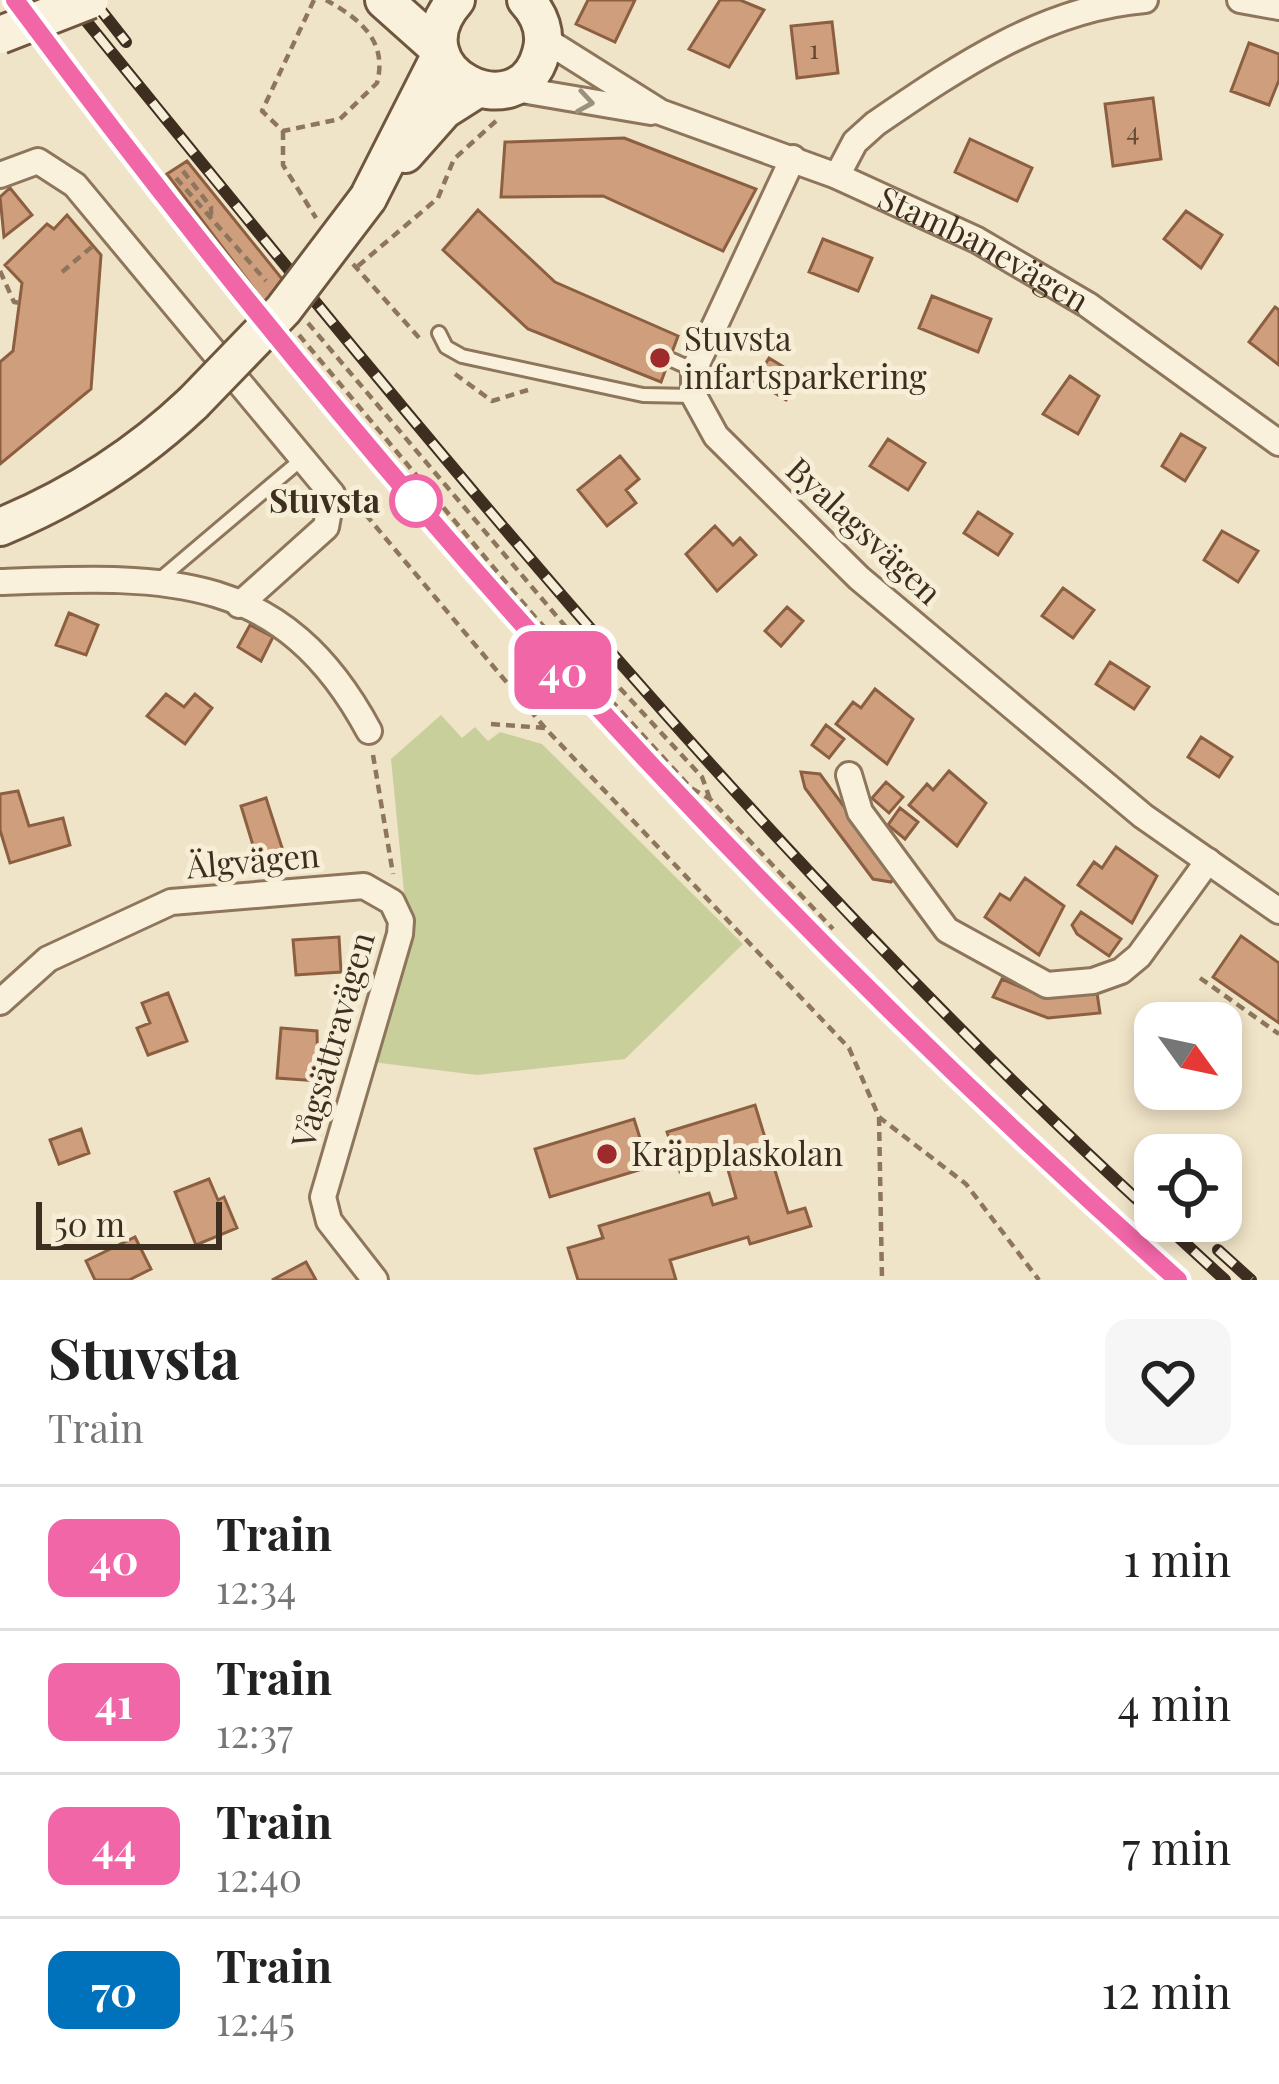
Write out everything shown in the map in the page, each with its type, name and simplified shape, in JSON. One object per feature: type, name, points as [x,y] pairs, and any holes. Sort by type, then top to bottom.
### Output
[{"type":"street","points":[[0,35],[90,0]]},
{"type":"street","points":[[384,0],[441,52],[462,82],[495,99]]},
{"type":"street","points":[[368,198],[441,52],[442,22],[456,0]]},
{"type":"street","points":[[836,176],[855,142],[907,103],[1028,30],[1095,2],[1145,0]]},
{"type":"street","points":[[1240,0],[1279,7]]},
{"type":"street","points":[[0,527],[62,501],[122,463],[193,403],[283,310],[368,198],[444,110],[495,99],[540,60],[540,14]]},
{"type":"street","name":"Stambanevägen","points":[[540,14],[660,112]]},
{"type":"street","name":"Stambanevägen","points":[[495,99],[660,112],[836,176],[977,240],[1088,305],[1279,443]]},
{"type":"street","points":[[694,396],[683,365],[794,158]]},
{"type":"street","points":[[0,175],[38,161],[75,184],[332,494],[326,527],[239,605]]},
{"type":"street","name":"Byalagsvägen","points":[[694,396],[716,436],[859,578],[1143,816],[1279,911]]},
{"type":"street","points":[[0,582],[159,580],[202,589],[297,635],[322,656],[369,731]]},
{"type":"street","points":[[849,776],[860,812],[947,930],[1047,985],[1093,981],[1120,971],[1139,956],[1208,861]]},
{"type":"street","name":"Älgvägen","points":[[0,1002],[48,959],[171,902],[364,886],[392,902]]},
{"type":"street","name":"Vågsättravägen","points":[[375,1280],[329,1221],[323,1197],[400,934],[401,921],[392,902]]},
{"type":"lane","points":[[439,333],[446,347],[462,356],[643,395],[694,396]]},
{"type":"lane","points":[[159,580],[302,459]]},
{"type":"path","points":[[314,0],[262,111],[284,130],[294,125],[317,128],[340,119],[377,83],[379,50],[368,29],[326,0]]},
{"type":"path","points":[[356,267],[438,198],[454,158],[495,99]]},
{"type":"path","points":[[183,171],[211,207],[211,218]]},
{"type":"path","points":[[176,178],[272,289]]},
{"type":"path","points":[[62,272],[103,238]]},
{"type":"path","points":[[0,271],[14,302],[20,303]]},
{"type":"path","points":[[298,311],[579,642],[702,777],[710,799]]},
{"type":"path","points":[[287,321],[535,617],[691,788],[710,799],[833,929]]},
{"type":"path","points":[[491,724],[545,728],[849,1048],[879,1117],[882,1280]]},
{"type":"path","name":"Vågsättravägen","points":[[369,731],[393,872],[392,902]]},
{"type":"path","points":[[1200,978],[1279,1034]]},
{"type":"path","points":[[879,1117],[966,1184],[1039,1280]]},
{"type":"green space","points":[[441,715],[462,738],[475,727],[488,741],[500,732],[542,744],[743,944],[625,1059],[477,1075],[372,1062],[408,933],[391,759]]},
{"type":"building","points":[[588,0],[635,0],[615,42],[576,24]]},
{"type":"building","points":[[720,0],[740,0],[764,10],[729,67],[689,49]]},
{"type":"building","points":[[832,22],[838,73],[797,78],[791,26]]},
{"type":"building","points":[[1249,43],[1279,54],[1279,80],[1269,105],[1231,91]]},
{"type":"building","points":[[1153,98],[1161,159],[1113,166],[1105,104]]},
{"type":"building","points":[[624,138],[756,189],[723,251],[603,196],[501,197],[505,142]]},
{"type":"building","points":[[970,139],[1032,168],[1017,201],[955,172]]},
{"type":"building","points":[[187,161],[291,290],[270,310],[167,174]]},
{"type":"building","points":[[10,188],[32,215],[4,237],[0,197]]},
{"type":"building","points":[[478,210],[555,282],[678,336],[661,382],[528,329],[443,250]]},
{"type":"building","points":[[1186,211],[1222,235],[1201,268],[1164,239]]},
{"type":"building","points":[[67,215],[101,255],[91,389],[0,464],[0,362],[13,351],[22,283],[5,265],[47,224],[54,229]]},
{"type":"building","points":[[823,239],[872,258],[858,291],[809,272]]},
{"type":"building","points":[[932,296],[991,319],[978,352],[919,328]]},
{"type":"building","points":[[1275,307],[1279,310],[1279,365],[1249,342]]},
{"type":"building","points":[[769,358],[800,377],[786,400],[755,381]]},
{"type":"building","points":[[1070,376],[1099,396],[1078,434],[1043,414]]},
{"type":"building","points":[[1181,434],[1205,448],[1185,481],[1162,466]]},
{"type":"building","points":[[888,439],[925,463],[908,490],[870,466]]},
{"type":"building","points":[[620,456],[639,479],[626,490],[636,503],[607,526],[578,490]]},
{"type":"building","points":[[978,512],[1012,534],[998,555],[964,533]]},
{"type":"building","points":[[715,526],[733,545],[740,538],[756,555],[717,591],[686,554]]},
{"type":"building","points":[[1222,531],[1258,551],[1238,582],[1204,560]]},
{"type":"building","points":[[1063,588],[1094,610],[1073,638],[1042,616]]},
{"type":"building","points":[[787,607],[803,621],[781,646],[765,631]]},
{"type":"building","points":[[69,613],[98,625],[86,655],[56,645]]},
{"type":"building","points":[[250,625],[273,637],[261,661],[238,647]]},
{"type":"building","points":[[1110,662],[1149,687],[1134,709],[1096,684]]},
{"type":"building","points":[[875,689],[913,719],[887,764],[836,724],[853,702],[861,708]]},
{"type":"building","points":[[166,694],[184,707],[195,694],[212,708],[185,744],[147,716]]},
{"type":"building","points":[[826,725],[844,739],[829,758],[812,745]]},
{"type":"building","points":[[1201,737],[1232,757],[1219,777],[1188,757]]},
{"type":"building","points":[[949,771],[986,803],[957,846],[909,805],[927,784],[933,790]]},
{"type":"building","points":[[801,772],[820,774],[895,876],[891,882],[873,879],[805,788]]},
{"type":"building","points":[[886,782],[903,797],[889,813],[872,798]]},
{"type":"building","points":[[18,791],[29,826],[63,818],[70,845],[10,863],[0,830],[0,794]]},
{"type":"building","points":[[266,798],[285,857],[259,865],[241,806]]},
{"type":"building","points":[[900,808],[918,822],[905,839],[888,825]]},
{"type":"building","points":[[1116,847],[1157,876],[1132,923],[1078,885],[1094,862],[1102,868]]},
{"type":"building","points":[[1025,878],[1064,906],[1039,955],[985,917],[1000,894],[1010,900]]},
{"type":"building","points":[[1081,912],[1121,939],[1109,956],[1077,934],[1072,925]]},
{"type":"building","points":[[1241,936],[1279,963],[1279,1023],[1213,977]]},
{"type":"building","points":[[339,937],[341,972],[296,975],[293,940]]},
{"type":"building","points":[[1002,979],[1046,998],[1097,993],[1100,1013],[1048,1018],[993,997]]},
{"type":"building","points":[[168,993],[187,1041],[148,1055],[137,1028],[150,1023],[142,1003]]},
{"type":"building","points":[[281,1028],[317,1031],[318,1081],[277,1078]]},
{"type":"building","points":[[755,1105],[788,1213],[805,1208],[811,1226],[750,1244],[748,1237],[670,1260],[676,1280],[578,1280],[568,1248],[603,1238],[599,1226],[709,1193],[713,1205],[736,1198],[725,1159],[680,1172],[667,1132]]},
{"type":"building","points":[[634,1119],[649,1167],[550,1197],[535,1149]]},
{"type":"building","points":[[81,1129],[89,1153],[59,1164],[50,1140]]},
{"type":"building","points":[[209,1179],[218,1200],[224,1197],[237,1228],[196,1245],[175,1192]]},
{"type":"building","points":[[135,1237],[151,1269],[129,1280],[95,1280],[86,1261]]},
{"type":"building","points":[[306,1262],[316,1280],[272,1280]]},
{"type":"railway","points":[[15,0],[281,342],[564,670],[863,983],[1178,1280]]},
{"type":"railway","points":[[69,0],[457,473],[725,781],[864,930],[1134,1196]]},
{"type":"railway","points":[[93,0],[126,42]]},
{"type":"railway","points":[[1184,1242],[1225,1280]]},
{"type":"railway","points":[[1218,1250],[1251,1280]]},
{"type":"train","name":"40","points":[[15,0],[106,122],[421,507],[626,742],[932,1053],[1178,1280]]},
{"type":"place","name":"Stuvsta infartsparkering","points":[[660,358]]},
{"type":"place","name":"Stuvsta","points":[[416,501]]},
{"type":"place","name":"Kräpplaskolan","points":[[607,1154]]}]
